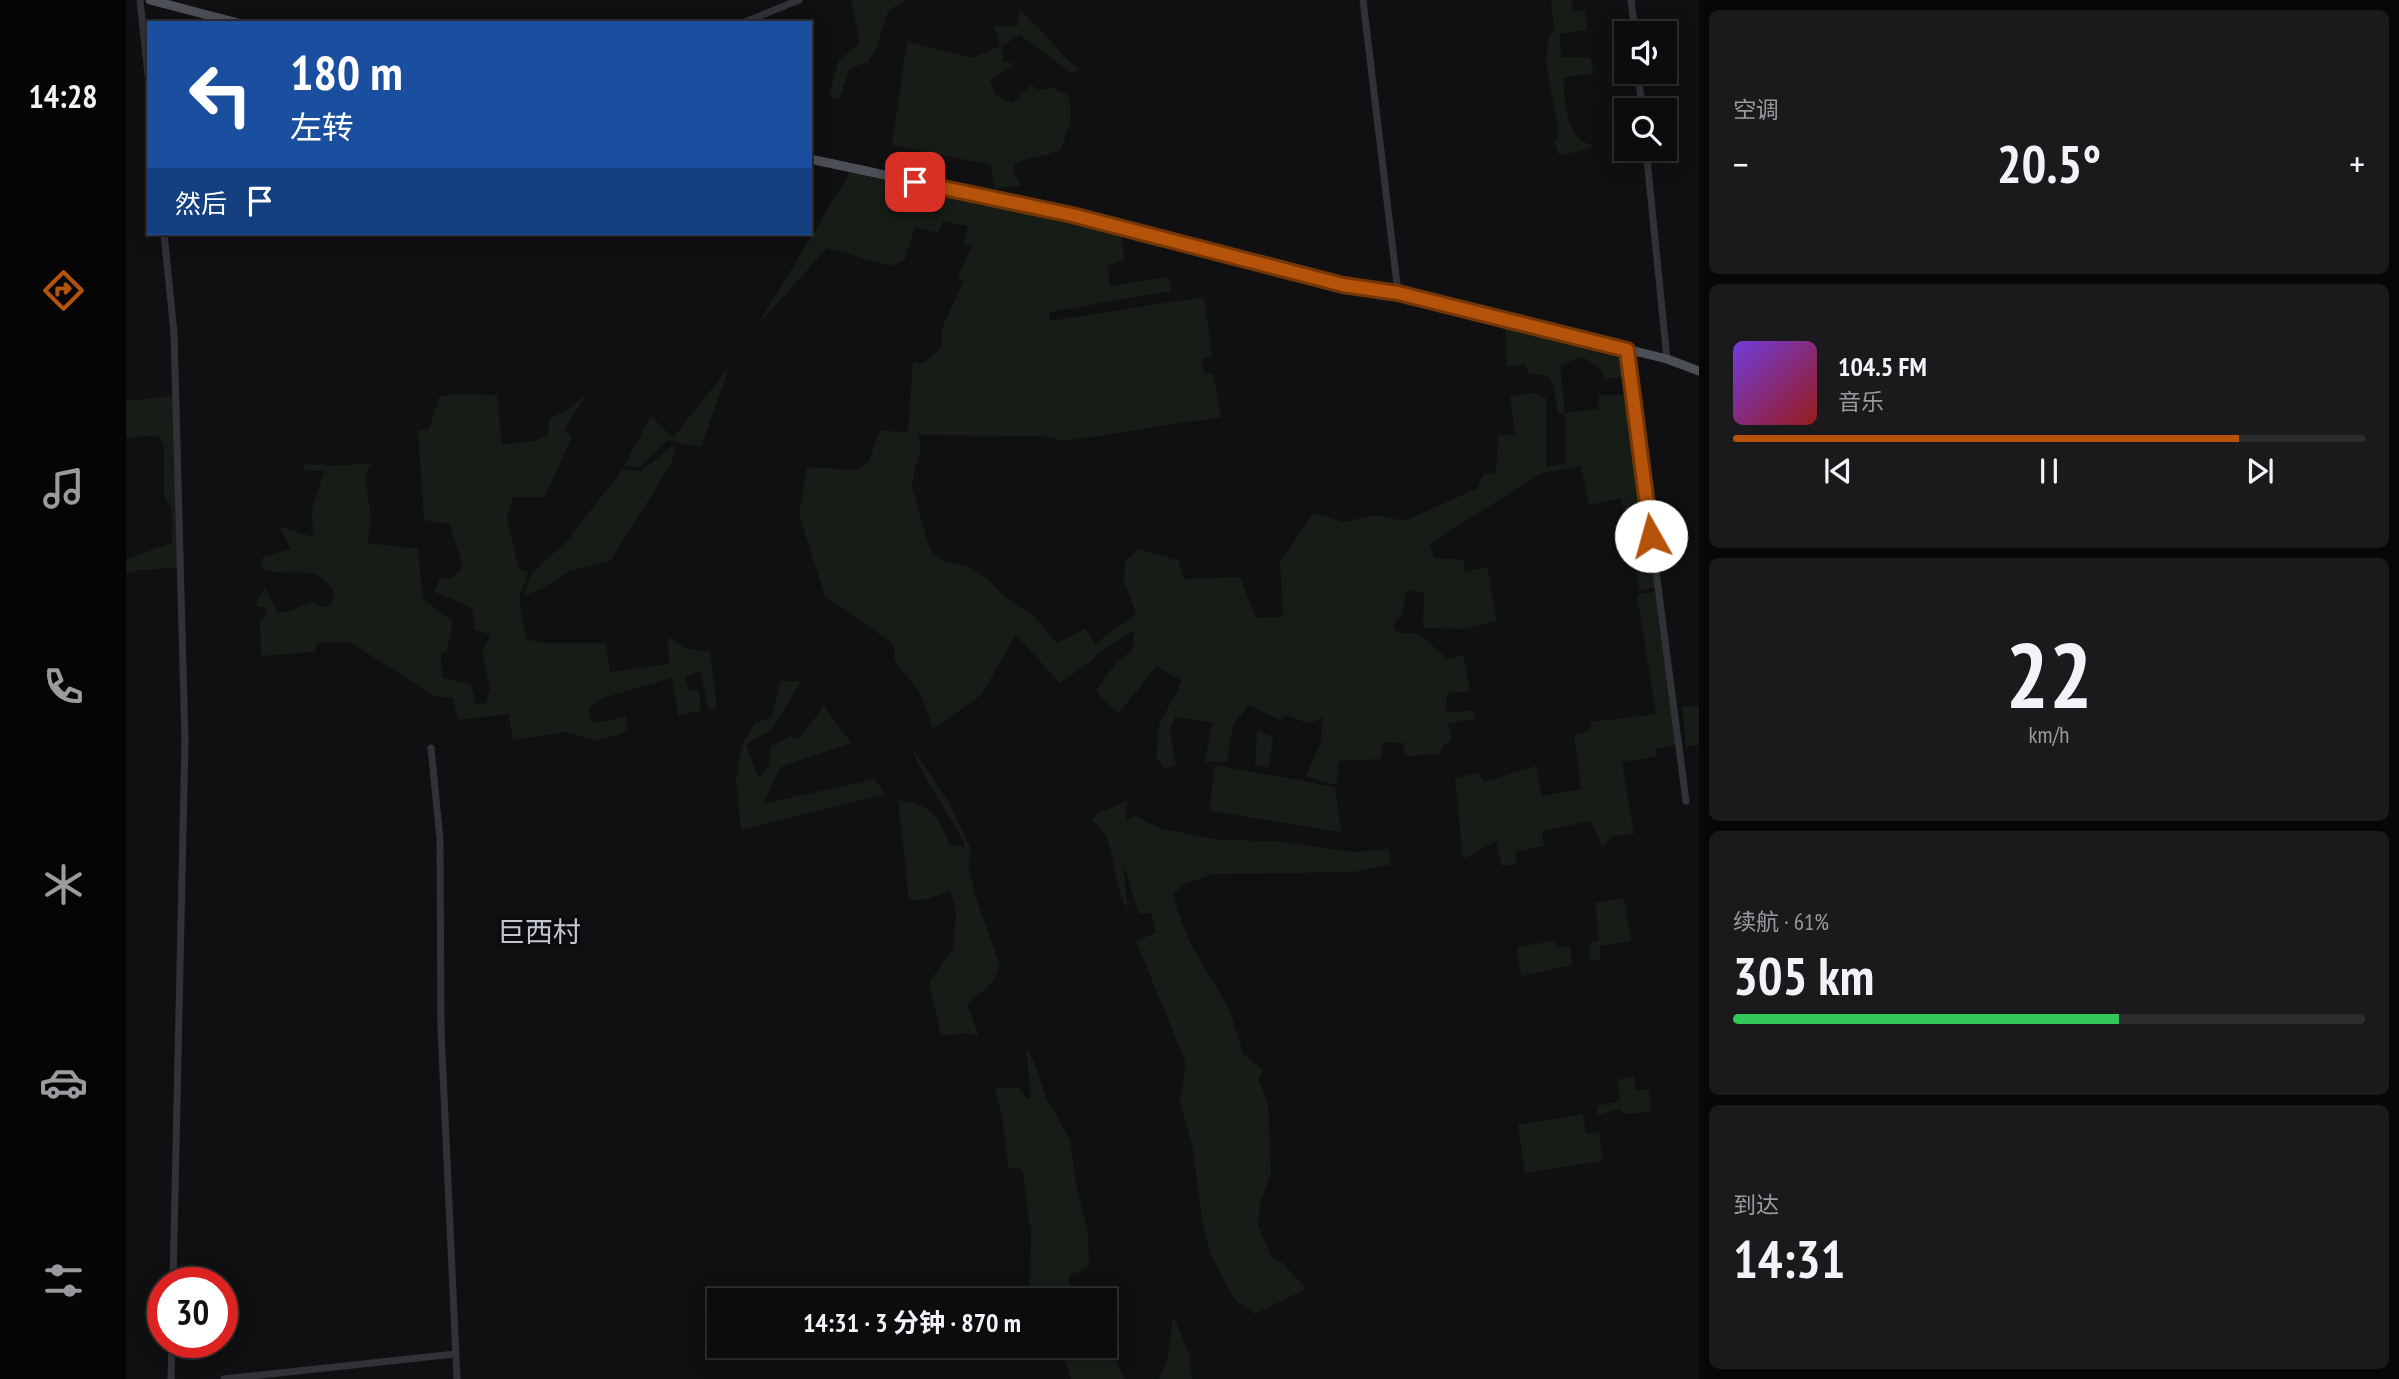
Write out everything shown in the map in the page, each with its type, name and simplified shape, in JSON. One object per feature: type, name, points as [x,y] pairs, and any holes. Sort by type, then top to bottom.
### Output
[{"type":"main road","points":[[150,0],[230,21]]},
{"type":"main road","points":[[812,159],[1072,215],[1343,285],[1398,293],[1667,359],[1699,371]]},
{"type":"street","points":[[140,0],[147,66]]},
{"type":"street","points":[[747,21],[799,0]]},
{"type":"street","points":[[1363,0],[1398,293]]},
{"type":"street","points":[[1631,0],[1633,21]]},
{"type":"street","points":[[1647,161],[1667,359]]},
{"type":"street","points":[[164,235],[174,333],[185,741],[173,1267]]},
{"type":"street","points":[[1627,350],[1686,801]]},
{"type":"street","points":[[431,748],[440,839],[441,1030],[457,1379]]},
{"type":"street","points":[[224,1379],[455,1353]]},
{"type":"street","points":[[171,1379],[172,1358]]},
{"type":"shaded area","points":[[851,0],[905,0],[888,11],[876,50],[868,62],[850,68],[839,99],[829,96],[839,60],[860,44]]},
{"type":"shaded area","points":[[1551,0],[1571,0],[1573,12],[1585,10],[1587,30],[1560,34],[1561,57],[1591,58],[1593,73],[1563,78],[1566,108],[1572,128],[1576,136],[1593,145],[1581,151],[1559,155],[1555,143],[1559,135],[1546,62],[1548,42],[1554,27]]},
{"type":"shaded area","points":[[1019,11],[1080,70],[1072,73],[1019,35],[1001,47],[1003,61],[1015,64],[990,80],[997,96],[1012,103],[1031,85],[1039,90],[1054,87],[1059,92],[1067,93],[1071,115],[1061,149],[1015,164],[1014,174],[1022,186],[994,188],[991,165],[892,145],[907,42],[972,58],[1000,46],[994,27],[1018,26]]},
{"type":"shaded area","points":[[850,172],[1122,237],[1124,259],[1108,266],[1110,286],[1169,277],[1171,291],[1050,312],[1049,321],[1204,297],[1212,356],[1201,360],[1204,373],[1213,373],[1221,417],[1065,441],[1041,436],[918,435],[921,449],[912,487],[928,544],[934,554],[945,561],[972,568],[986,578],[1004,596],[1033,615],[1057,643],[1085,629],[1095,644],[1136,614],[1124,580],[1125,561],[1139,549],[1178,560],[1184,579],[1240,577],[1256,618],[1283,617],[1280,563],[1313,513],[1343,522],[1377,515],[1404,521],[1478,488],[1483,475],[1496,472],[1498,436],[1515,434],[1510,396],[1536,393],[1546,398],[1546,467],[1566,463],[1565,415],[1558,413],[1553,383],[1547,375],[1529,374],[1525,364],[1507,367],[1505,328],[1626,360],[1629,377],[1605,379],[1601,369],[1583,357],[1560,365],[1565,413],[1598,409],[1599,395],[1631,395],[1659,586],[1640,591],[1621,498],[1589,505],[1581,466],[1542,473],[1430,543],[1434,558],[1463,560],[1465,572],[1487,567],[1497,621],[1462,629],[1423,628],[1424,592],[1406,591],[1402,615],[1393,624],[1397,633],[1418,633],[1448,659],[1463,655],[1470,691],[1447,693],[1446,712],[1473,711],[1475,719],[1448,724],[1452,741],[1443,746],[1439,754],[1405,756],[1404,743],[1383,742],[1381,759],[1339,761],[1336,785],[1306,776],[1321,742],[1322,717],[1309,724],[1287,715],[1280,720],[1249,705],[1233,725],[1227,762],[1205,762],[1212,722],[1175,717],[1170,731],[1176,765],[1164,769],[1156,756],[1159,725],[1182,681],[1157,666],[1118,714],[1096,691],[1117,661],[1133,650],[1134,631],[1099,652],[1060,683],[1016,635],[981,695],[933,729],[921,694],[894,660],[895,645],[825,596],[799,514],[807,467],[856,470],[869,461],[880,430],[908,433],[913,362],[924,363],[942,347],[942,328],[964,281],[958,277],[971,247],[964,243],[968,226],[943,221],[938,233],[915,227],[905,259],[891,266],[827,248],[757,326]]},
{"type":"shaded area","points":[[729,367],[701,447],[668,440],[640,467],[624,466],[651,416],[673,438]]},
{"type":"shaded area","points":[[587,393],[564,430],[572,436],[545,497],[513,497],[507,517],[518,567],[528,573],[519,599],[526,639],[542,643],[606,643],[610,672],[669,664],[668,637],[687,649],[710,652],[717,708],[709,710],[700,671],[685,677],[689,691],[699,690],[701,711],[678,715],[672,678],[603,698],[589,708],[592,723],[626,717],[628,731],[618,735],[596,740],[565,732],[513,740],[509,714],[458,720],[453,698],[434,696],[350,642],[317,643],[315,652],[261,656],[260,619],[266,615],[265,607],[257,607],[258,598],[265,587],[277,612],[289,612],[312,601],[322,607],[331,605],[334,593],[319,577],[260,568],[263,557],[291,549],[279,526],[313,537],[312,509],[325,470],[305,471],[303,464],[334,466],[374,463],[365,473],[371,520],[367,543],[418,549],[423,599],[453,621],[447,651],[441,653],[442,677],[471,685],[476,704],[486,703],[490,688],[482,652],[490,635],[475,629],[472,608],[435,592],[440,577],[450,579],[463,568],[450,524],[424,520],[418,431],[429,429],[439,397],[454,394],[497,395],[502,444],[536,441],[548,435],[549,419],[569,409]]},
{"type":"shaded area","points":[[178,395],[183,567],[133,571],[126,574],[126,559],[172,543],[172,509],[164,496],[164,446],[158,435],[126,438],[126,401]]},
{"type":"shaded area","points":[[676,444],[671,464],[610,561],[570,571],[524,596],[530,575],[567,541],[622,470],[640,471]]},
{"type":"shaded area","points":[[1659,590],[1679,744],[1656,749],[1656,756],[1622,763],[1634,834],[1613,836],[1602,846],[1591,821],[1542,831],[1544,846],[1515,852],[1516,864],[1502,866],[1496,841],[1463,859],[1455,778],[1478,772],[1484,782],[1536,766],[1542,796],[1581,789],[1574,735],[1591,730],[1591,722],[1656,714],[1637,595]]},
{"type":"shaded area","points":[[781,681],[801,682],[772,729],[746,744],[758,778],[769,765],[771,746],[791,736],[798,740],[824,706],[851,743],[781,767],[763,804],[874,779],[886,794],[741,830],[736,782],[741,747],[755,723],[771,718]]},
{"type":"shaded area","points":[[1699,706],[1699,745],[1686,746],[1682,707]]},
{"type":"shaded area","points":[[1257,731],[1273,736],[1269,768],[1255,765]]},
{"type":"shaded area","points":[[911,746],[949,803],[971,850],[968,866],[1000,966],[992,983],[967,1004],[979,1037],[964,1033],[941,1036],[929,982],[953,950],[956,912],[950,890],[929,899],[909,900],[898,800],[918,805],[931,812],[941,825],[949,844],[965,847],[920,768]]},
{"type":"shaded area","points":[[1215,765],[1335,787],[1341,832],[1209,811]]},
{"type":"shaded area","points":[[1130,800],[1125,809],[1127,820],[1135,816],[1162,829],[1221,840],[1274,841],[1355,852],[1389,849],[1391,865],[1353,872],[1213,874],[1183,885],[1174,893],[1189,941],[1229,1009],[1244,1055],[1263,1070],[1259,1080],[1268,1103],[1271,1173],[1260,1205],[1258,1225],[1272,1259],[1283,1263],[1306,1289],[1255,1314],[1235,1300],[1211,1255],[1203,1226],[1192,1144],[1179,1100],[1184,1082],[1185,1061],[1136,941],[1156,933],[1151,913],[1139,914],[1123,862],[1128,915],[1108,842],[1099,826],[1092,820],[1096,814]]},
{"type":"shaded area","points":[[1624,898],[1631,941],[1600,946],[1600,960],[1590,961],[1589,944],[1599,940],[1595,903]]},
{"type":"shaded area","points":[[1554,941],[1556,948],[1570,946],[1572,965],[1521,976],[1517,947]]},
{"type":"shaded area","points":[[1026,1047],[1039,1073],[1037,1070],[1046,1097],[1070,1140],[1076,1184],[1088,1233],[1089,1267],[1069,1275],[1071,1288],[1027,1288],[1030,1282],[1031,1226],[1023,1170],[1009,1169],[995,1088],[1018,1088],[1028,1099],[1031,1098]]},
{"type":"shaded area","points":[[1634,1076],[1636,1090],[1649,1090],[1651,1112],[1625,1114],[1620,1109],[1598,1115],[1597,1106],[1620,1101],[1617,1080]]},
{"type":"shaded area","points":[[1583,1114],[1586,1134],[1599,1132],[1603,1161],[1525,1173],[1518,1125]]},
{"type":"shaded area","points":[[1173,1316],[1189,1352],[1192,1379],[1159,1379],[1168,1356]]},
{"type":"shaded area","points":[[1060,1358],[1115,1358],[1124,1379],[1071,1379],[1065,1362]]},
{"type":"district","name":"巨西村","points":[[539,931]]},
{"type":"route","points":[[915,182],[1072,215],[1343,285],[1398,293],[1627,350],[1651,536]]}]
